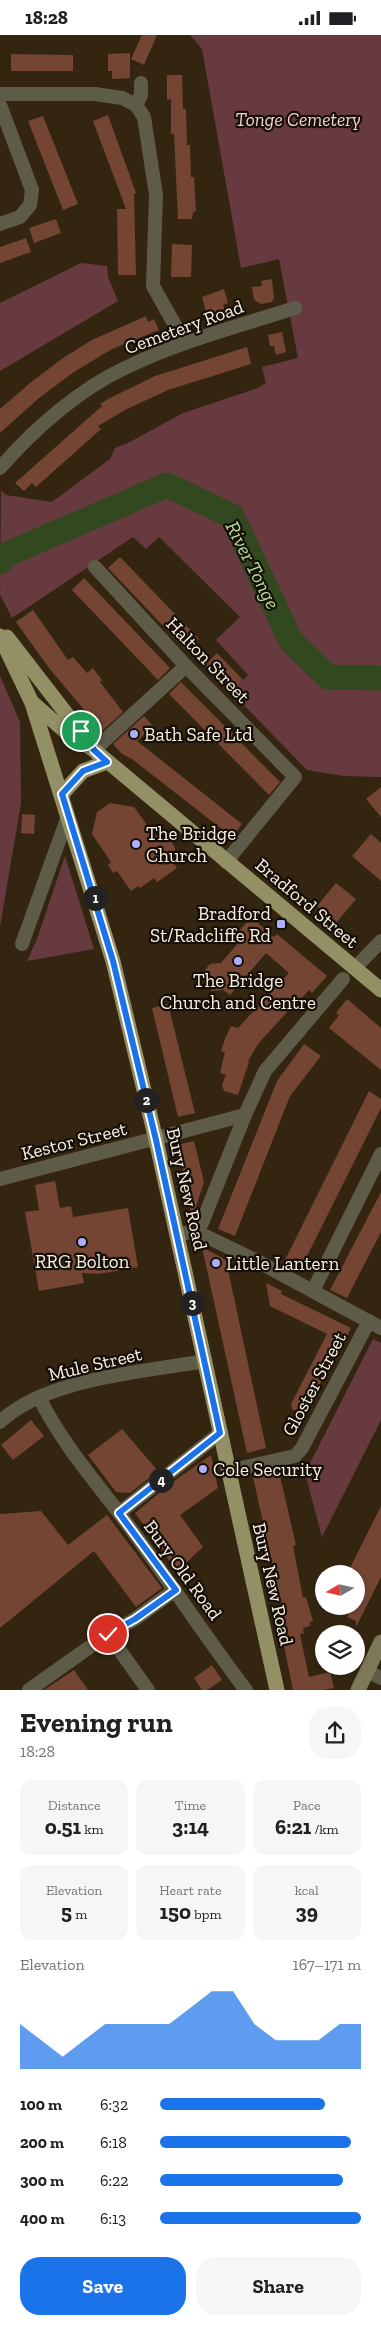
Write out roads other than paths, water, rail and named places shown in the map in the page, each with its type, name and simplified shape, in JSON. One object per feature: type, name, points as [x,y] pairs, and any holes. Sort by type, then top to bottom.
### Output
[{"type":"main road","name":"Bradford Street","points":[[0,628],[94,750],[381,990]]},
{"type":"main road","name":"Bury New Road","points":[[0,637],[32,703],[113,961],[156,1140],[276,1690]]},
{"type":"main road","name":"Bradford Street","points":[[32,703],[67,733],[94,750]]},
{"type":"main road","points":[[62,794],[83,771],[107,762]]},
{"type":"main road","points":[[358,1690],[381,1642]]},
{"type":"street","points":[[136,105],[141,95],[140,83]]},
{"type":"street","points":[[0,94],[94,94],[122,98],[136,105],[144,117],[156,195],[153,286],[185,343]]},
{"type":"street","points":[[0,105],[32,190],[30,205],[20,217],[0,224]]},
{"type":"street","name":"Cemetery Road","points":[[0,468],[43,425],[85,392],[126,367],[185,343],[295,308]]},
{"type":"street","name":"Halton Street","points":[[95,567],[186,666],[295,777],[226,862]]},
{"type":"street","points":[[94,750],[186,666]]},
{"type":"street","points":[[22,944],[68,816]]},
{"type":"street","points":[[355,968],[381,941]]},
{"type":"street","points":[[177,1235],[195,1231],[202,1223],[245,1115],[272,1060],[343,979]]},
{"type":"street","name":"Kestor Street","points":[[0,1179],[156,1140],[245,1115]]},
{"type":"street","points":[[313,1291],[381,1154]]},
{"type":"street","points":[[195,1231],[375,1325]]},
{"type":"street","name":"Gloster Street","points":[[228,1471],[296,1456],[375,1325]]},
{"type":"street","name":"Mule Street","points":[[0,1422],[6,1416],[39,1397],[76,1384],[205,1361]]},
{"type":"street","name":"Bury Old Road","points":[[39,1397],[48,1416],[73,1454],[176,1590],[239,1688]]},
{"type":"street","points":[[119,1513],[220,1433]]},
{"type":"street","points":[[29,1690],[108,1634],[135,1619],[176,1590]]},
{"type":"street","points":[[108,1634],[148,1690]]},
{"type":"street","points":[[367,1671],[381,1678]]},
{"type":"waterway","name":"River Tonge","points":[[0,562],[5,555],[167,485],[232,516],[291,641],[328,677],[381,678]]},
{"type":"place","name":"Bath Safe Ltd","points":[[134,734]]},
{"type":"place","name":"The Bridge Church","points":[[136,844]]},
{"type":"place","name":"Bradford St/Radcliffe Rd","points":[[281,924]]},
{"type":"place","name":"The Bridge Church and Centre","points":[[238,961]]},
{"type":"place","name":"RRG Bolton","points":[[82,1242]]},
{"type":"place","name":"Little Lantern","points":[[216,1263]]},
{"type":"place","name":"Cole Security","points":[[203,1469]]},
{"type":"park label","name":"Tonge Cemetery","points":[[298,119]]}]
